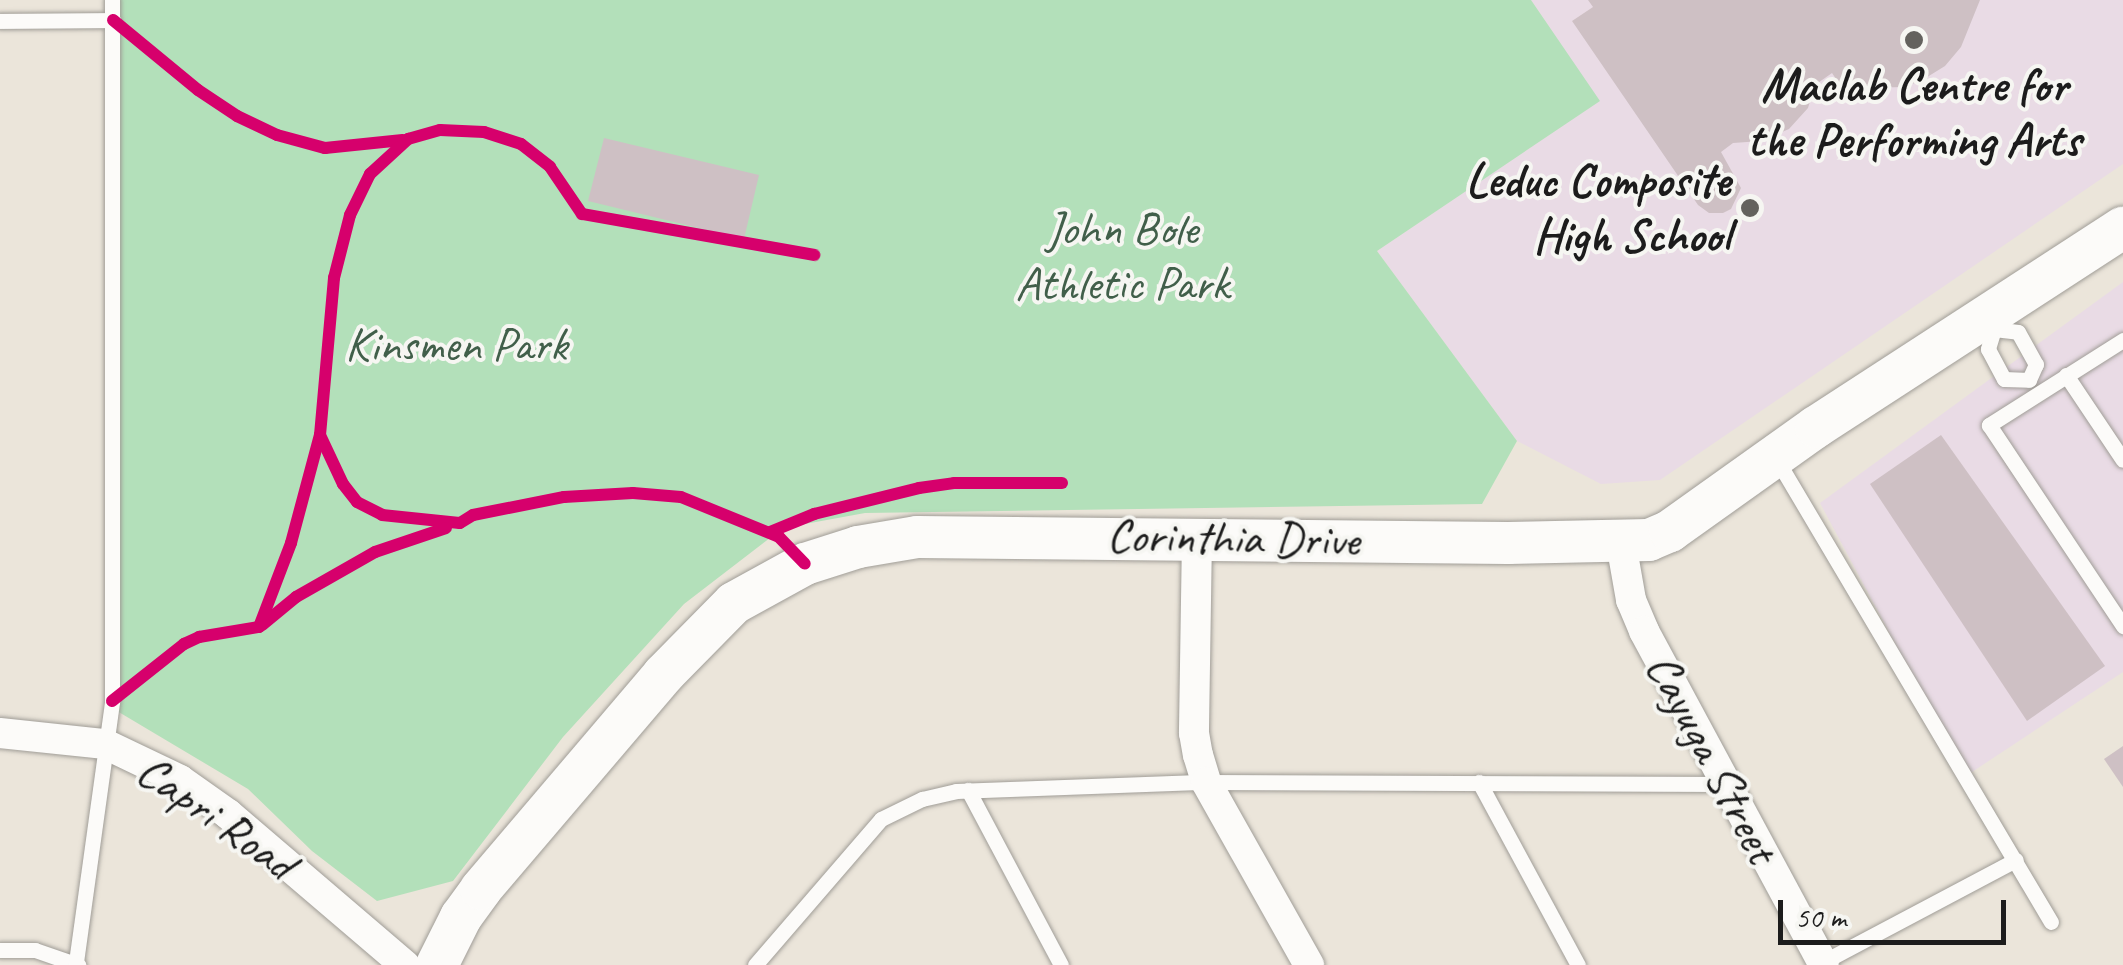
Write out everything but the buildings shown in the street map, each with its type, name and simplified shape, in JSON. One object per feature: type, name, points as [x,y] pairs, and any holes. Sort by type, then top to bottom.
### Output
[{"type":"street","name":"Corinthia Drive","points":[[437,965],[460,917],[481,888],[663,675],[734,603],[767,581],[858,547],[916,537],[1621,542],[1670,532],[1775,456],[1990,323],[2123,228]]},
{"type":"street","points":[[1197,536],[1194,733],[1206,782],[1309,965]]},
{"type":"street","name":"Cayuga Street","points":[[1621,542],[1631,600],[1644,631],[1824,963]]},
{"type":"street","name":"Capri Road","points":[[0,734],[104,744],[180,780],[228,814],[405,965]]},
{"type":"lane","points":[[0,950],[35,950],[77,964],[112,701],[112,0]]},
{"type":"lane","points":[[0,21],[112,20]]},
{"type":"lane","points":[[1990,323],[2018,332],[2036,364],[2034,387],[2004,379],[1988,349],[1990,323]]},
{"type":"lane","points":[[2123,340],[2066,375],[2034,387],[1989,425],[2123,626]]},
{"type":"lane","points":[[2066,375],[2123,460]]},
{"type":"lane","points":[[1775,456],[2050,922]]},
{"type":"lane","points":[[754,965],[881,819],[922,799],[968,790],[1206,782],[1726,784]]},
{"type":"lane","points":[[1478,782],[1578,965]]},
{"type":"lane","points":[[968,790],[1061,965]]},
{"type":"lane","points":[[1824,963],[2016,860]]},
{"type":"shaded area","name":"Leduc Composite High School","points":[[1531,0],[2123,0],[2123,164],[1660,480],[1601,484],[1517,441],[1377,251],[1599,101]]},
{"type":"shaded area","points":[[2123,282],[2123,672],[1966,776],[1820,503]]},
{"type":"green space","name":"Kinsmen Park","points":[[113,0],[1531,0],[1600,101],[1377,251],[1517,441],[1482,504],[865,513],[783,528],[684,604],[563,737],[453,881],[377,901],[312,851],[248,789],[112,708]]},
{"type":"cycle path","points":[[113,20],[198,90],[237,116],[277,135],[325,148],[403,140]]},
{"type":"cycle path","points":[[112,701],[184,644],[199,637],[259,627],[291,543],[320,435],[334,278],[350,215],[370,174],[408,139],[440,130],[484,132],[521,144],[550,167],[582,214],[814,255]]},
{"type":"cycle path","points":[[320,435],[343,484],[357,502],[382,515],[460,523],[473,515],[564,497],[633,493],[681,497],[779,537],[805,564]]},
{"type":"cycle path","points":[[770,532],[814,514],[919,488],[954,483],[1062,483]]},
{"type":"cycle path","points":[[262,625],[296,597],[375,552],[446,528]]},
{"type":"place","name":"Maclab Centre for the Performing Arts","points":[[1914,40]]},
{"type":"place","name":"Leduc Composite High School","points":[[1750,208]]},
{"type":"park label","name":"John Bole Athletic Park","points":[[1122,256]]}]
